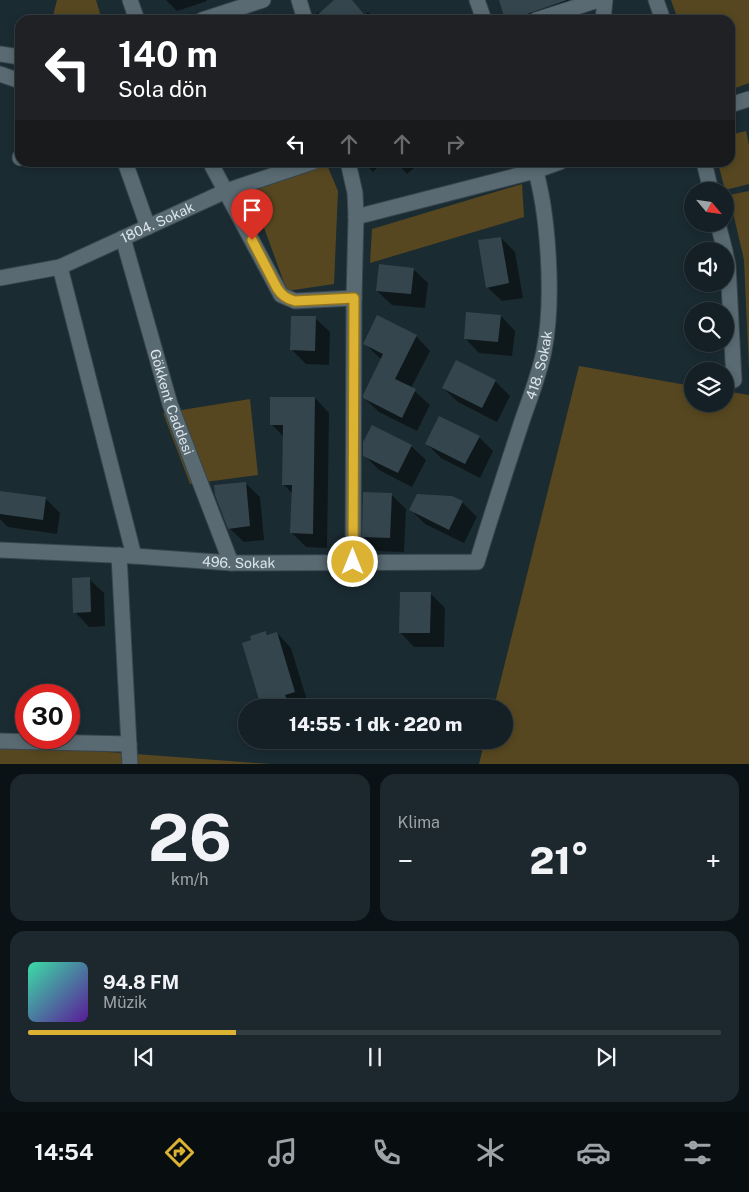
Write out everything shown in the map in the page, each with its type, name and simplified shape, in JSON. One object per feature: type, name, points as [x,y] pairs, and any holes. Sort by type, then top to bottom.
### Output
[{"type":"street","points":[[130,0],[135,15]]},
{"type":"street","points":[[217,15],[263,0]]},
{"type":"street","points":[[299,0],[304,15]]},
{"type":"street","points":[[478,0],[482,15]]},
{"type":"street","points":[[552,15],[598,0]]},
{"type":"street","points":[[604,15],[605,0]]},
{"type":"street","points":[[656,0],[660,15]]},
{"type":"street","points":[[0,54],[15,56]]},
{"type":"street","points":[[0,74],[15,79]]},
{"type":"street","points":[[735,103],[749,99]]},
{"type":"street","points":[[127,167],[148,226]]},
{"type":"street","points":[[213,167],[281,295],[295,301],[354,298]]},
{"type":"street","name":"1804. Sokak","points":[[0,278],[60,266],[226,191],[298,167]]},
{"type":"street","points":[[349,167],[355,193],[356,217],[353,562]]},
{"type":"street","points":[[356,217],[534,167]]},
{"type":"street","name":"418. Sokak","points":[[476,562],[539,372],[547,334],[547,258],[541,202],[534,167]]},
{"type":"street","points":[[705,167],[709,182]]},
{"type":"street","name":"Gökkent Caddesi","points":[[122,238],[170,404],[231,563]]},
{"type":"street","points":[[60,266],[126,555],[130,764]]},
{"type":"street","points":[[729,292],[733,362]]},
{"type":"street","name":"496. Sokak","points":[[0,550],[126,555],[231,563],[476,562]]},
{"type":"street","points":[[0,741],[129,744]]},
{"type":"shaded area","points":[[57,0],[96,0],[100,15],[53,15]]},
{"type":"shaded area","points":[[671,0],[749,0],[749,83],[735,88],[735,15],[676,15]]},
{"type":"shaded area","points":[[746,131],[749,145],[749,184],[734,188],[734,182],[723,182],[719,167],[735,167],[735,134]]},
{"type":"shaded area","points":[[321,167],[328,167],[338,191],[334,284],[287,291],[250,189]]},
{"type":"shaded area","points":[[522,184],[524,217],[370,263],[372,229]]},
{"type":"shaded area","points":[[749,191],[749,369],[744,260],[734,217],[734,194]]},
{"type":"shaded area","points":[[579,366],[684,385],[684,412],[734,412],[734,392],[749,395],[749,764],[479,764],[483,749],[513,749],[513,699],[496,699]]},
{"type":"shaded area","points":[[250,399],[258,475],[190,484],[163,413]]},
{"type":"shaded area","points":[[0,739],[1,744],[15,745],[15,749],[68,749],[271,764],[0,764]]},
{"type":"building","points":[[334,0],[352,0],[365,15],[317,15]]},
{"type":"building","points":[[499,0],[567,0],[524,15],[504,15]]},
{"type":"building","points":[[501,237],[509,283],[486,288],[478,240]]},
{"type":"building","points":[[379,264],[414,268],[411,294],[376,291]]},
{"type":"building","points":[[466,312],[501,315],[498,342],[464,339]]},
{"type":"building","points":[[377,315],[417,335],[395,379],[416,389],[402,418],[363,398],[383,354],[363,344]]},
{"type":"building","points":[[291,316],[316,316],[315,351],[290,350]]},
{"type":"building","points":[[456,360],[496,380],[482,408],[442,388]]},
{"type":"building","points":[[270,397],[315,397],[313,534],[290,533],[292,485],[282,485],[283,425],[270,425]]},
{"type":"building","points":[[439,416],[480,436],[465,464],[425,444]]},
{"type":"building","points":[[372,425],[412,445],[398,473],[363,456],[363,442]]},
{"type":"building","points":[[246,482],[250,526],[228,529],[215,495],[214,485]]},
{"type":"building","points":[[0,491],[46,497],[43,520],[0,514]]},
{"type":"building","points":[[363,492],[392,493],[390,538],[362,537]]},
{"type":"building","points":[[417,494],[452,496],[463,501],[449,530],[409,510]]},
{"type":"building","points":[[90,577],[91,612],[73,613],[72,578]]},
{"type":"building","points":[[400,592],[431,592],[430,633],[399,633]]},
{"type":"building","points":[[266,631],[267,635],[277,632],[295,692],[285,695],[287,699],[259,699],[242,643],[251,640],[250,636]]},
{"type":"route","points":[[252,240],[281,295],[288,299],[295,301],[354,298],[353,562]]}]
